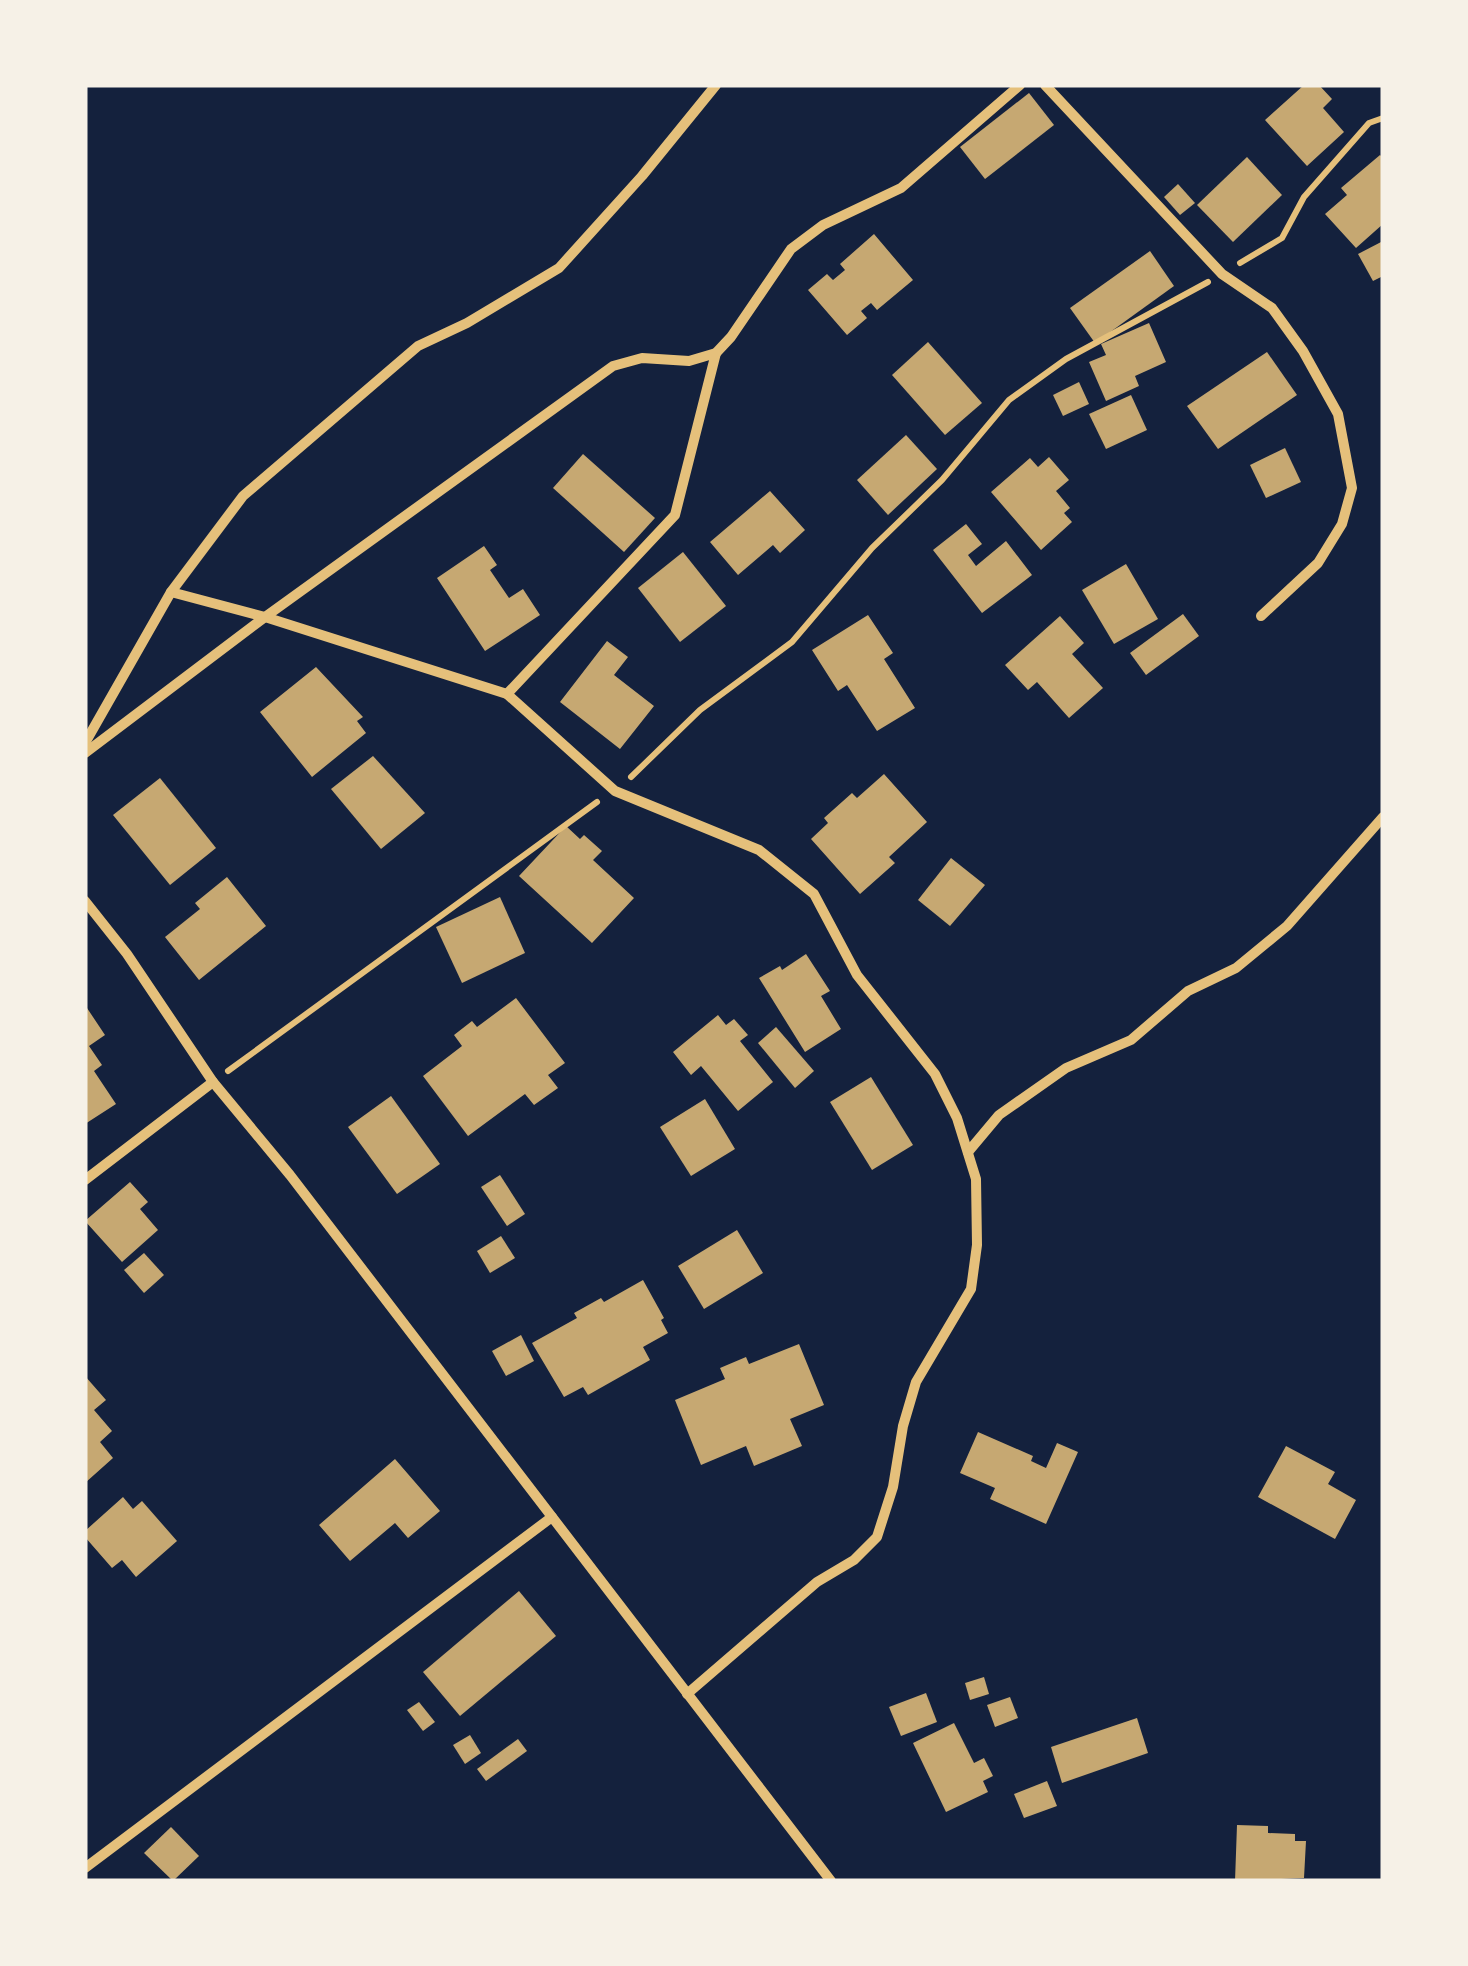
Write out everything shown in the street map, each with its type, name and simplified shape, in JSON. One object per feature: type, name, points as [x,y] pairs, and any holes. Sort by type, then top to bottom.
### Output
[{"type":"street","points":[[85,743],[172,592],[243,496],[418,346],[466,323],[559,268],[642,176],[716,85]]},
{"type":"street","points":[[85,753],[265,617],[613,366],[642,358],[689,362],[716,353],[791,249],[823,225],[901,188],[1020,85]]},
{"type":"street","points":[[1046,85],[1222,274],[1272,308],[1303,351],[1338,414],[1352,488],[1342,524],[1318,563],[1261,616]]},
{"type":"street","points":[[507,694],[675,516],[716,353]]},
{"type":"street","points":[[172,592],[265,617],[507,694],[615,792],[759,850],[814,894],[857,975],[935,1074],[957,1118],[976,1179],[978,1245],[970,1290],[916,1382],[903,1426],[894,1487],[877,1538],[854,1560],[817,1582],[687,1694]]},
{"type":"street","points":[[968,1152],[998,1115],[1066,1068],[1131,1040],[1188,991],[1236,968],[1287,926],[1383,817]]},
{"type":"street","points":[[85,901],[127,954],[213,1082],[290,1175],[831,1881]]},
{"type":"street","points":[[85,1180],[213,1082]]},
{"type":"street","points":[[85,1868],[552,1517]]},
{"type":"path","points":[[213,1082],[585,808],[615,792],[700,710],[792,642],[872,548],[942,480],[1009,400],[1066,359],[1282,238],[1304,197],[1369,124],[1383,118]]},
{"type":"building","points":[[1304,85],[1319,85],[1332,99],[1323,108],[1344,132],[1307,166],[1265,120]]},
{"type":"building","points":[[1029,93],[1054,125],[985,179],[960,147]]},
{"type":"building","points":[[1380,155],[1383,224],[1356,248],[1325,214],[1347,195],[1341,188]]},
{"type":"building","points":[[1247,157],[1282,195],[1233,242],[1197,205]]},
{"type":"building","points":[[1178,184],[1195,203],[1180,215],[1164,197]]},
{"type":"building","points":[[874,234],[913,280],[877,310],[871,303],[861,311],[867,318],[847,335],[808,290],[827,274],[833,280],[845,270],[840,264]]},
{"type":"building","points":[[1383,241],[1383,276],[1373,281],[1358,254]]},
{"type":"building","points":[[1150,251],[1174,286],[1095,343],[1070,308]]},
{"type":"building","points":[[1149,323],[1166,362],[1135,376],[1139,386],[1106,401],[1089,362],[1106,355],[1101,344]]},
{"type":"building","points":[[928,342],[982,403],[945,435],[892,375]]},
{"type":"building","points":[[1267,352],[1297,395],[1218,449],[1187,406]]},
{"type":"building","points":[[1079,382],[1089,404],[1063,416],[1053,395]]},
{"type":"building","points":[[1131,395],[1147,430],[1106,449],[1089,414]]},
{"type":"building","points":[[906,435],[937,469],[888,515],[857,480]]},
{"type":"building","points":[[1285,448],[1301,482],[1266,498],[1250,465]]},
{"type":"building","points":[[583,454],[655,518],[624,552],[553,488]]},
{"type":"building","points":[[1049,457],[1069,480],[1056,491],[1070,508],[1064,513],[1072,522],[1041,550],[991,492],[1030,458],[1038,467]]},
{"type":"building","points":[[770,491],[805,530],[780,553],[773,545],[738,575],[710,542]]},
{"type":"building","points":[[966,524],[982,544],[968,555],[976,566],[1006,541],[1032,575],[982,613],[933,550]]},
{"type":"building","points":[[484,546],[497,565],[490,570],[509,598],[523,589],[540,615],[485,651],[437,578]]},
{"type":"building","points":[[683,552],[726,606],[680,642],[638,588]]},
{"type":"building","points":[[1126,564],[1158,619],[1114,644],[1082,590]]},
{"type":"building","points":[[1183,614],[1199,636],[1146,675],[1130,653]]},
{"type":"building","points":[[868,615],[893,653],[884,659],[915,708],[877,731],[847,685],[838,691],[812,650]]},
{"type":"building","points":[[1060,616],[1084,643],[1072,654],[1103,688],[1069,718],[1037,682],[1028,690],[1005,665]]},
{"type":"building","points":[[607,641],[628,657],[614,675],[654,706],[620,749],[560,702]]},
{"type":"building","points":[[316,667],[363,717],[357,721],[366,733],[312,777],[260,712]]},
{"type":"building","points":[[373,756],[425,813],[381,849],[331,789]]},
{"type":"building","points":[[884,774],[927,822],[889,857],[895,863],[860,894],[811,839],[828,823],[824,818],[852,793],[857,798]]},
{"type":"building","points":[[160,778],[216,848],[170,885],[113,815]]},
{"type":"building","points":[[566,826],[602,851],[593,860],[634,898],[592,943],[519,876]]},
{"type":"building","points":[[951,858],[985,885],[950,926],[918,900]]},
{"type":"building","points":[[227,877],[266,926],[199,980],[165,937],[200,909],[195,903]]},
{"type":"building","points":[[500,897],[525,953],[462,983],[436,927]]},
{"type":"building","points":[[806,954],[830,991],[821,996],[841,1029],[805,1052],[759,978],[780,966],[782,970]]},
{"type":"building","points":[[516,998],[565,1063],[548,1075],[558,1088],[534,1105],[525,1094],[468,1136],[423,1076],[462,1046],[454,1035],[472,1021],[477,1027]]},
{"type":"building","points":[[85,1005],[105,1035],[89,1046],[102,1065],[94,1071],[116,1104],[85,1124]]},
{"type":"building","points":[[718,1015],[726,1025],[734,1019],[748,1035],[740,1041],[773,1082],[738,1111],[701,1066],[691,1075],[673,1052]]},
{"type":"building","points":[[776,1027],[814,1071],[795,1088],[758,1043]]},
{"type":"building","points":[[871,1077],[913,1145],[872,1170],[830,1102]]},
{"type":"building","points":[[391,1096],[440,1164],[397,1194],[348,1127]]},
{"type":"building","points":[[705,1099],[735,1149],[691,1176],[660,1127]]},
{"type":"building","points":[[500,1175],[525,1214],[507,1226],[481,1187]]},
{"type":"building","points":[[130,1182],[148,1202],[140,1209],[158,1230],[122,1262],[85,1221]]},
{"type":"building","points":[[737,1230],[763,1273],[704,1309],[678,1266]]},
{"type":"building","points":[[501,1236],[515,1258],[490,1273],[477,1251]]},
{"type":"building","points":[[144,1253],[164,1275],[144,1293],[124,1270]]},
{"type":"building","points":[[643,1280],[668,1333],[643,1347],[650,1360],[588,1395],[583,1387],[564,1397],[532,1343],[577,1318],[574,1313],[601,1298],[604,1302]]},
{"type":"building","points":[[521,1335],[534,1361],[506,1376],[492,1351]]},
{"type":"building","points":[[799,1344],[824,1405],[790,1419],[802,1446],[754,1466],[746,1446],[701,1465],[675,1400],[725,1379],[720,1368],[746,1357],[749,1364]]},
{"type":"building","points":[[85,1376],[106,1400],[94,1410],[112,1431],[100,1442],[113,1458],[85,1483]]},
{"type":"building","points":[[978,1432],[1033,1456],[1031,1461],[1046,1468],[1057,1443],[1078,1452],[1046,1524],[990,1499],[995,1488],[960,1473]]},
{"type":"building","points":[[1286,1446],[1335,1472],[1328,1484],[1356,1500],[1335,1539],[1258,1497]]},
{"type":"building","points":[[395,1459],[440,1511],[408,1538],[395,1523],[350,1561],[319,1525]]},
{"type":"building","points":[[123,1497],[133,1509],[142,1501],[177,1541],[136,1577],[122,1560],[112,1568],[85,1537],[85,1531]]},
{"type":"building","points":[[519,1591],[556,1636],[460,1716],[423,1672]]},
{"type":"building","points":[[984,1677],[989,1694],[970,1700],[965,1683]]},
{"type":"building","points":[[926,1693],[937,1722],[901,1736],[889,1707]]},
{"type":"building","points":[[1010,1697],[1018,1718],[995,1727],[987,1705]]},
{"type":"building","points":[[419,1702],[435,1722],[423,1731],[407,1710]]},
{"type":"building","points":[[1137,1718],[1148,1753],[1062,1783],[1051,1747]]},
{"type":"building","points":[[954,1723],[974,1763],[984,1758],[993,1776],[983,1781],[988,1792],[946,1812],[913,1743]]},
{"type":"building","points":[[470,1735],[481,1753],[465,1764],[453,1745]]},
{"type":"building","points":[[518,1739],[527,1751],[486,1781],[477,1769]]},
{"type":"building","points":[[1047,1781],[1057,1806],[1024,1818],[1014,1794]]},
{"type":"building","points":[[1237,1825],[1268,1826],[1268,1833],[1295,1834],[1295,1841],[1306,1841],[1304,1878],[1235,1881]]},
{"type":"building","points":[[171,1827],[199,1856],[173,1881],[144,1853]]}]
